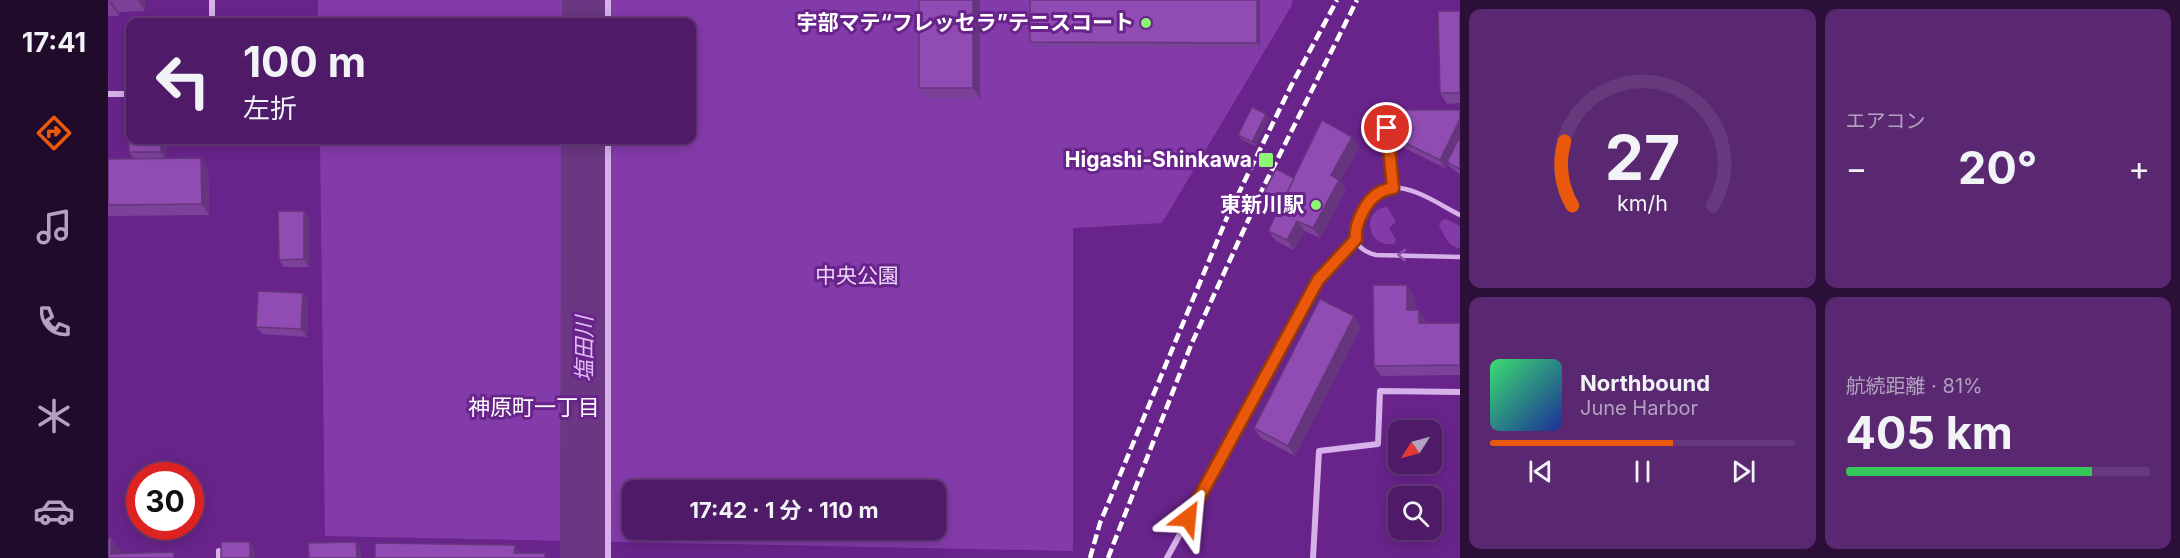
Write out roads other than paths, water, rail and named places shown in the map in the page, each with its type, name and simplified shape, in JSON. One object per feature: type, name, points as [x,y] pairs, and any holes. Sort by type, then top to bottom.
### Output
[{"type":"street","points":[[212,0],[212,18]]},
{"type":"street","points":[[608,0],[608,18]]},
{"type":"street","points":[[108,94],[126,94]]},
{"type":"street","points":[[608,144],[608,558]]},
{"type":"street","points":[[1167,558],[1318,280],[1356,239]]},
{"type":"street","points":[[1313,558],[1318,451],[1378,444],[1380,391],[1460,392]]},
{"type":"lane","points":[[1387,128],[1393,188]]},
{"type":"lane","points":[[1460,214],[1414,192],[1393,188],[1378,193],[1371,200],[1356,227],[1356,239],[1363,249],[1376,255],[1460,256]]},
{"type":"waterway","name":"塩田川","points":[[586,0],[586,18]]},
{"type":"waterway","name":"塩田川","points":[[584,558],[585,144]]},
{"type":"railway","points":[[1090,558],[1100,523],[1228,215],[1291,86],[1337,0]]},
{"type":"railway","points":[[1108,558],[1191,345],[1263,188],[1357,0]]},
{"type":"place","name":"宇部マテ“フレッセラ”テニスコート","points":[[1146,23]]},
{"type":"place","name":"Higashi-Shinkawa","points":[[1266,160]]},
{"type":"place","name":"東新川駅","points":[[1316,205]]},
{"type":"district","name":"神原町一丁目","points":[[534,407]]},
{"type":"park label","name":"中央公園","points":[[857,276]]}]
